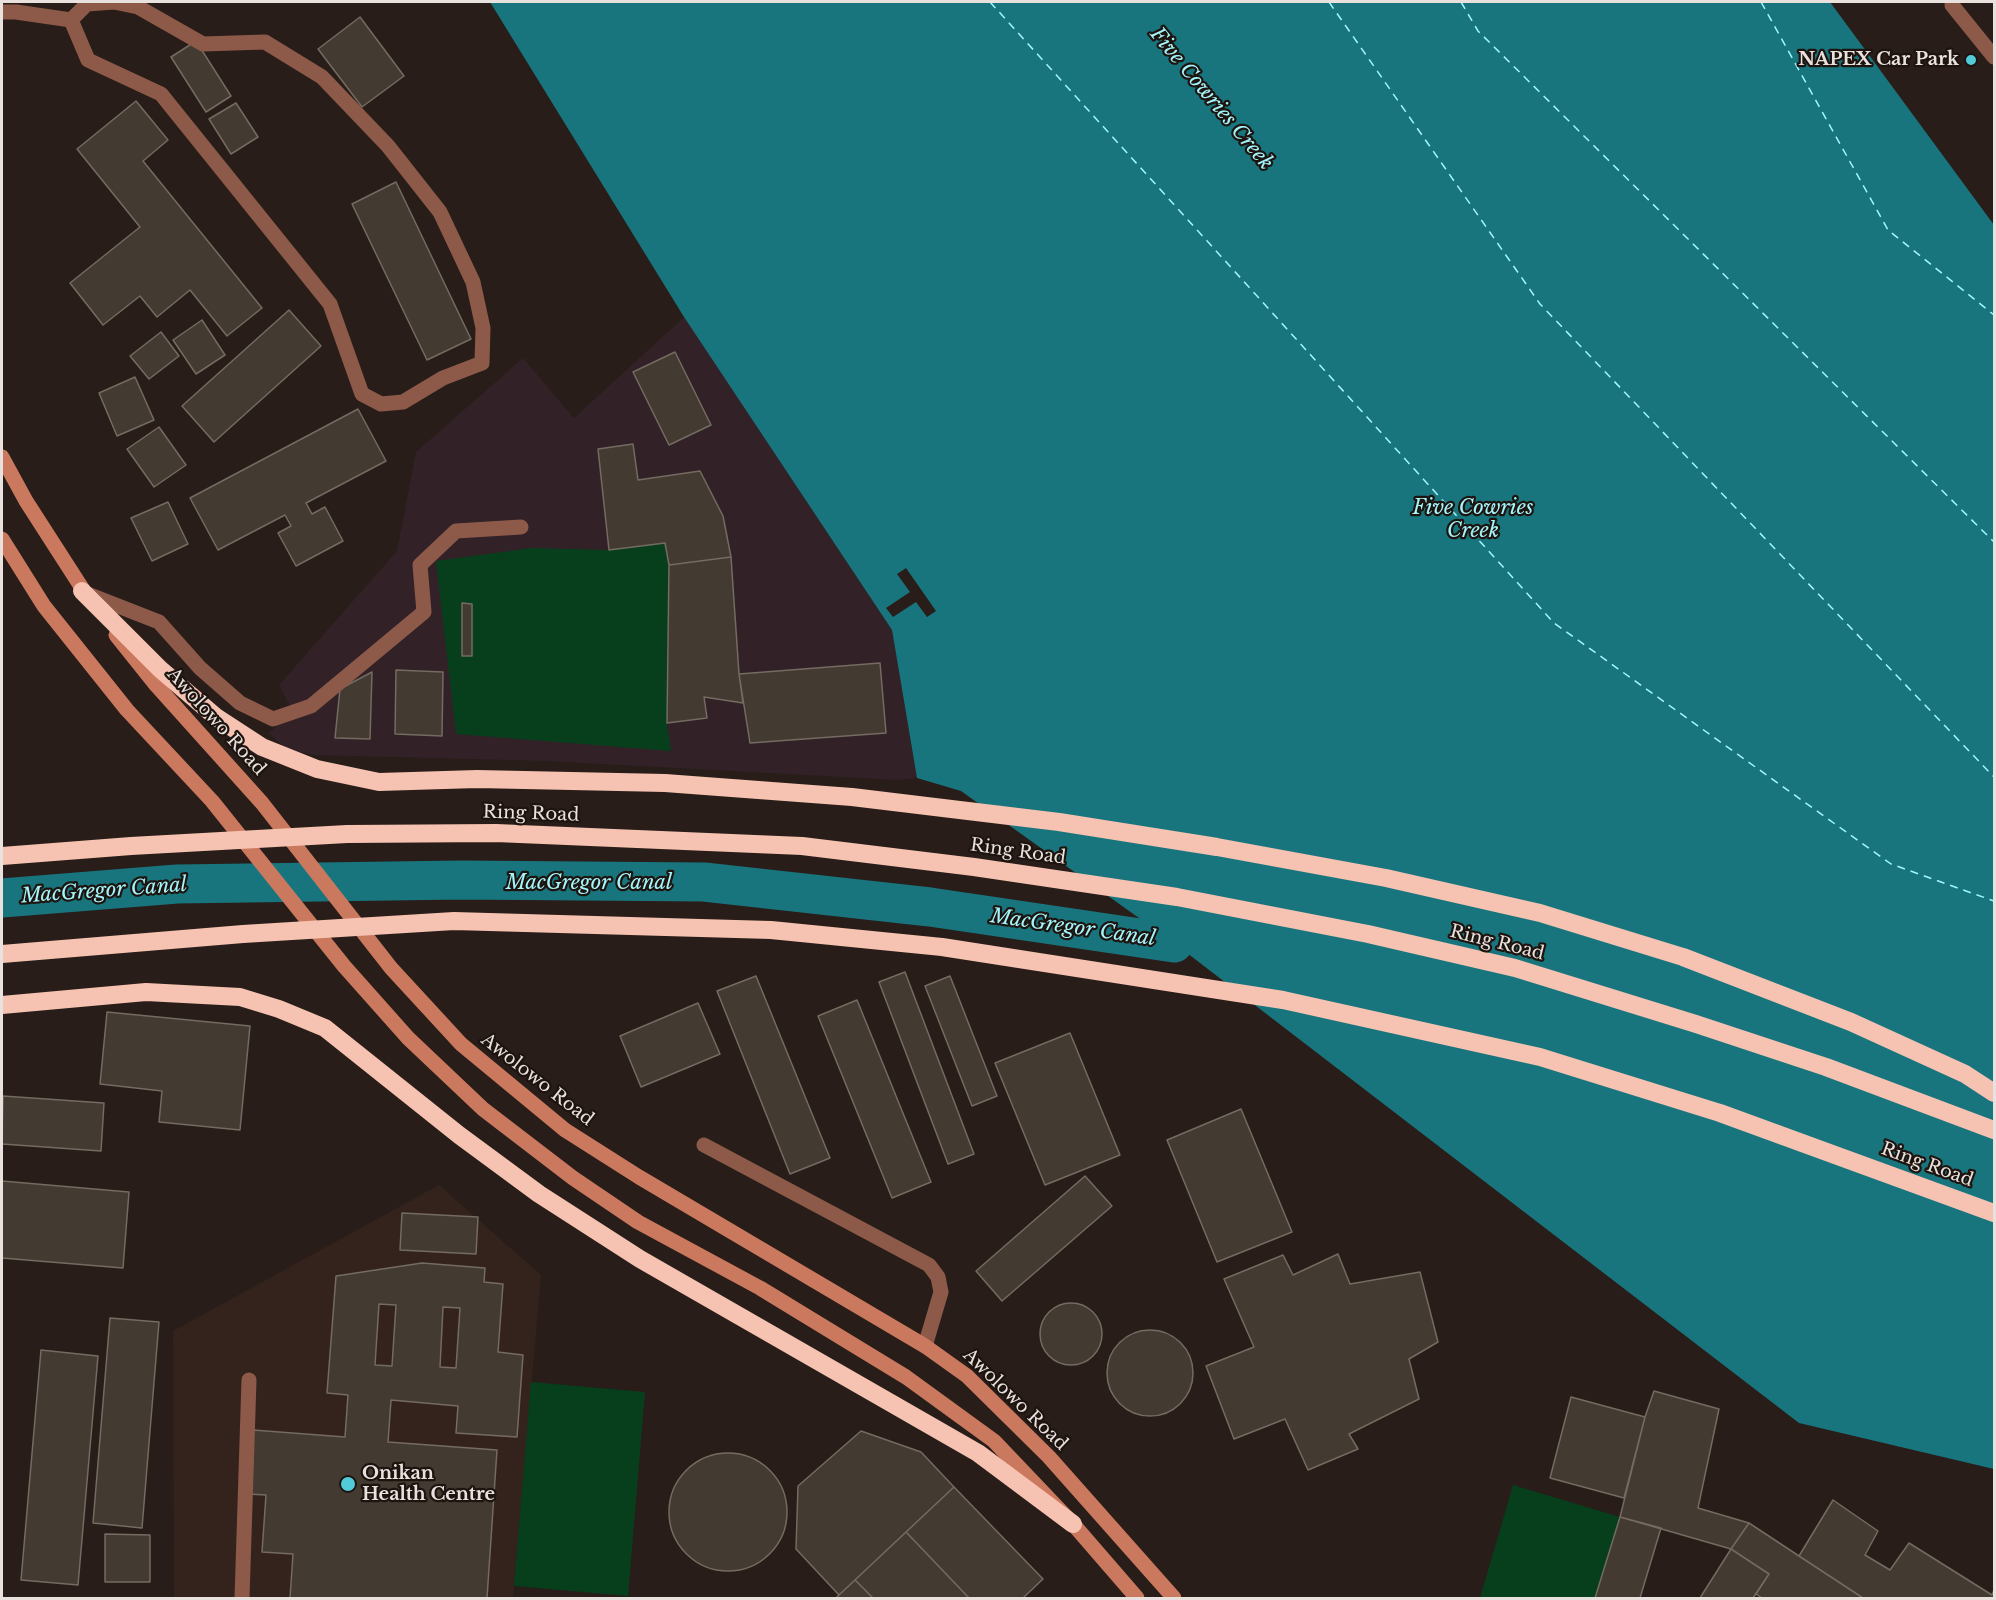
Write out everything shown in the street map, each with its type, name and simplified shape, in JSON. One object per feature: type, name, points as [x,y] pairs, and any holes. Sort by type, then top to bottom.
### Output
[{"type":"highway","points":[[82,591],[168,676],[216,717],[262,747],[317,769],[379,782],[477,779],[665,783],[852,797],[1059,822],[1217,847],[1386,878],[1540,913],[1683,957],[1851,1022],[1965,1074],[1995,1093]]},
{"type":"highway","name":"Ring Road","points":[[2,856],[348,834],[495,833],[802,846],[974,867],[1177,897],[1368,934],[1515,968],[1826,1067],[1995,1130]]},
{"type":"highway","name":"Ring Road","points":[[2,954],[243,933],[454,921],[771,930],[942,947],[1283,1000],[1540,1057],[1720,1113],[1995,1213]]},
{"type":"highway","points":[[2,1005],[146,992],[240,997],[279,1009],[325,1028],[459,1135],[539,1194],[640,1258],[978,1453],[1073,1524]]},
{"type":"main road","name":"Awolowo Road","points":[[2,457],[26,501],[82,591],[156,685],[262,802],[391,968],[460,1044],[564,1130],[639,1177],[925,1346],[967,1376],[1049,1457],[1174,1599]]},
{"type":"main road","points":[[2,539],[44,606],[127,710],[212,801],[344,966],[408,1038],[483,1109],[573,1178],[638,1222],[760,1288],[906,1377],[994,1441],[1073,1524],[1137,1599]]},
{"type":"lane","points":[[114,2],[138,7],[203,44],[265,42],[322,77],[388,146],[440,212],[473,282],[483,328],[482,363],[443,378],[403,402],[381,404],[362,394],[330,304],[161,94],[88,60],[71,20],[87,4],[114,2]]},
{"type":"lane","points":[[1953,2],[1952,5],[1995,57]]},
{"type":"lane","points":[[2,12],[71,20]]},
{"type":"lane","points":[[82,591],[159,622],[200,668],[240,703],[273,719],[311,706],[424,612],[420,565],[456,531],[521,527]]},
{"type":"lane","points":[[704,1145],[929,1265],[938,1277],[941,1292],[925,1346]]},
{"type":"lane","points":[[242,1599],[249,1380]]},
{"type":"shaded area","points":[[684,317],[892,630],[917,778],[898,780],[548,761],[315,755],[286,749],[269,733],[292,711],[279,685],[397,551],[416,452],[523,358],[574,418]]},
{"type":"shaded area","name":"Onikan Health Centre","points":[[439,1185],[541,1275],[513,1598],[174,1598],[173,1331]]},
{"type":"green space","points":[[665,543],[669,565],[667,723],[671,751],[456,734],[436,561],[532,548],[609,550]]},
{"type":"green space","points":[[531,1382],[645,1392],[628,1596],[514,1586]]},
{"type":"green space","points":[[1513,1485],[1620,1517],[1595,1598],[1480,1598]]},
{"type":"water","name":"Five Cowries Creek","points":[[490,2],[1830,2],[1994,225],[1994,1469],[1799,1423],[1174,943],[961,791],[917,778],[892,630],[684,317]]},
{"type":"pier","points":[[906,568],[936,611],[927,617],[916,602],[893,617],[886,608],[910,592],[897,574]]},
{"type":"building","points":[[360,17],[404,76],[362,107],[318,49]]},
{"type":"building","points":[[196,41],[231,96],[206,112],[171,57]]},
{"type":"building","points":[[136,101],[168,140],[143,161],[262,308],[227,336],[190,290],[157,317],[140,296],[103,325],[70,283],[140,227],[77,149]]},
{"type":"building","points":[[236,103],[258,137],[231,154],[209,119]]},
{"type":"building","points":[[396,182],[471,339],[427,360],[352,204]]},
{"type":"building","points":[[289,310],[321,346],[214,442],[182,406]]},
{"type":"building","points":[[202,320],[225,355],[196,374],[173,340]]},
{"type":"building","points":[[161,332],[179,356],[149,379],[130,356]]},
{"type":"building","points":[[675,352],[711,425],[669,445],[633,372]]},
{"type":"building","points":[[135,377],[154,420],[117,436],[99,393]]},
{"type":"building","points":[[358,409],[386,461],[306,503],[312,514],[325,507],[343,541],[296,566],[278,533],[291,526],[285,515],[218,550],[190,498]]},
{"type":"building","points":[[159,427],[186,465],[154,487],[127,449]]},
{"type":"building","points":[[633,444],[638,480],[700,471],[723,516],[731,557],[669,565],[665,543],[609,550],[598,449]]},
{"type":"building","points":[[168,502],[188,544],[152,561],[131,518]]},
{"type":"building","points":[[731,557],[743,703],[704,697],[707,718],[667,723],[669,565]]},
{"type":"building","points":[[462,603],[472,604],[472,656],[462,656]]},
{"type":"building","points":[[880,663],[886,733],[750,743],[739,674]]},
{"type":"building","points":[[396,670],[443,672],[442,736],[395,734]]},
{"type":"building","points":[[372,672],[370,739],[335,738],[340,689]]},
{"type":"building","points":[[905,972],[974,1154],[948,1164],[879,982]]},
{"type":"building","points":[[756,976],[830,1158],[790,1174],[717,991]]},
{"type":"building","points":[[950,976],[997,1096],[972,1106],[925,986]]},
{"type":"building","points":[[857,1000],[931,1182],[892,1198],[818,1016]]},
{"type":"building","points":[[698,1003],[720,1054],[641,1087],[620,1036]]},
{"type":"building","points":[[107,1012],[250,1026],[240,1130],[159,1122],[162,1091],[100,1084]]},
{"type":"building","points":[[1070,1033],[1120,1155],[1045,1185],[995,1063]]},
{"type":"building","points":[[3,1096],[104,1103],[101,1151],[2,1144]]},
{"type":"building","points":[[1241,1109],[1292,1232],[1217,1262],[1167,1140]]},
{"type":"building","points":[[1085,1176],[1112,1206],[1002,1301],[976,1271]]},
{"type":"building","points":[[2,1181],[129,1192],[123,1268],[2,1258]]},
{"type":"building","points":[[402,1213],[478,1217],[476,1254],[400,1250]]},
{"type":"building","points":[[1338,1254],[1350,1284],[1420,1272],[1438,1342],[1409,1359],[1419,1399],[1349,1434],[1358,1449],[1308,1470],[1285,1419],[1234,1439],[1206,1366],[1254,1347],[1224,1279],[1283,1255],[1293,1275]]},
{"type":"building","points":[[422,1263],[485,1268],[484,1282],[503,1284],[498,1352],[523,1355],[517,1437],[456,1433],[458,1406],[391,1400],[388,1442],[497,1450],[487,1598],[290,1598],[293,1554],[262,1552],[266,1495],[248,1494],[253,1430],[345,1437],[348,1395],[327,1393],[336,1276]],"holes":[[[379,1304],[396,1305],[392,1366],[375,1365]],[[443,1307],[460,1308],[456,1368],[440,1367]]]},
{"type":"building","points":[[1065,1303],[1077,1303],[1093,1312],[1100,1322],[1102,1334],[1100,1346],[1093,1356],[1077,1365],[1065,1365],[1054,1360],[1045,1351],[1040,1340],[1040,1328],[1045,1317],[1054,1308]]},
{"type":"building","points":[[110,1318],[159,1322],[142,1528],[93,1523]]},
{"type":"building","points":[[1142,1330],[1158,1330],[1181,1342],[1190,1356],[1193,1373],[1190,1390],[1181,1404],[1158,1416],[1142,1416],[1126,1409],[1114,1397],[1107,1381],[1107,1365],[1114,1349],[1126,1337]]},
{"type":"building","points":[[41,1350],[98,1356],[78,1585],[21,1580]]},
{"type":"building","points":[[1654,1391],[1719,1409],[1698,1508],[1749,1523],[1731,1549],[1620,1517],[1645,1417]]},
{"type":"building","points":[[1571,1397],[1645,1417],[1624,1498],[1550,1478]]},
{"type":"building","points":[[861,1431],[921,1452],[954,1487],[839,1595],[796,1549],[798,1486]]},
{"type":"building","points":[[728,1453],[751,1458],[770,1470],[782,1489],[787,1512],[782,1535],[770,1554],[751,1566],[728,1571],[705,1566],[686,1554],[674,1535],[669,1512],[674,1489],[686,1470],[705,1458]]},
{"type":"building","points":[[954,1487],[1043,1579],[1023,1598],[969,1598],[906,1532]]},
{"type":"building","points":[[1833,1500],[1878,1531],[1865,1555],[1890,1570],[1909,1543],[1992,1595],[1994,1590],[1994,1598],[1863,1598],[1799,1556]]},
{"type":"building","points":[[1620,1517],[1661,1528],[1640,1598],[1595,1598]]},
{"type":"building","points":[[1749,1523],[1863,1598],[1762,1598],[1756,1594],[1769,1574],[1731,1549]]},
{"type":"building","points":[[906,1532],[969,1598],[873,1598],[855,1580]]},
{"type":"building","points":[[105,1534],[150,1535],[150,1582],[105,1582]]},
{"type":"building","points":[[1731,1549],[1769,1574],[1753,1598],[1700,1598]]},
{"type":"building","points":[[855,1580],[873,1598],[836,1598],[839,1595]]},
{"type":"waterway","name":"MacGregor Canal","points":[[2,898],[177,884],[461,880],[704,882],[930,907],[1174,943]]},
{"type":"ferry route","points":[[990,2],[1554,623],[1891,864],[1994,901]]},
{"type":"ferry route","points":[[1329,2],[1540,304],[1994,777]]},
{"type":"ferry route","points":[[1461,2],[1478,31],[1994,542]]},
{"type":"ferry route","points":[[1761,2],[1888,230],[1994,315]]},
{"type":"place","name":"NAPEX Car Park","points":[[1971,60]]},
{"type":"place","name":"Onikan Health Centre","points":[[348,1484]]}]
